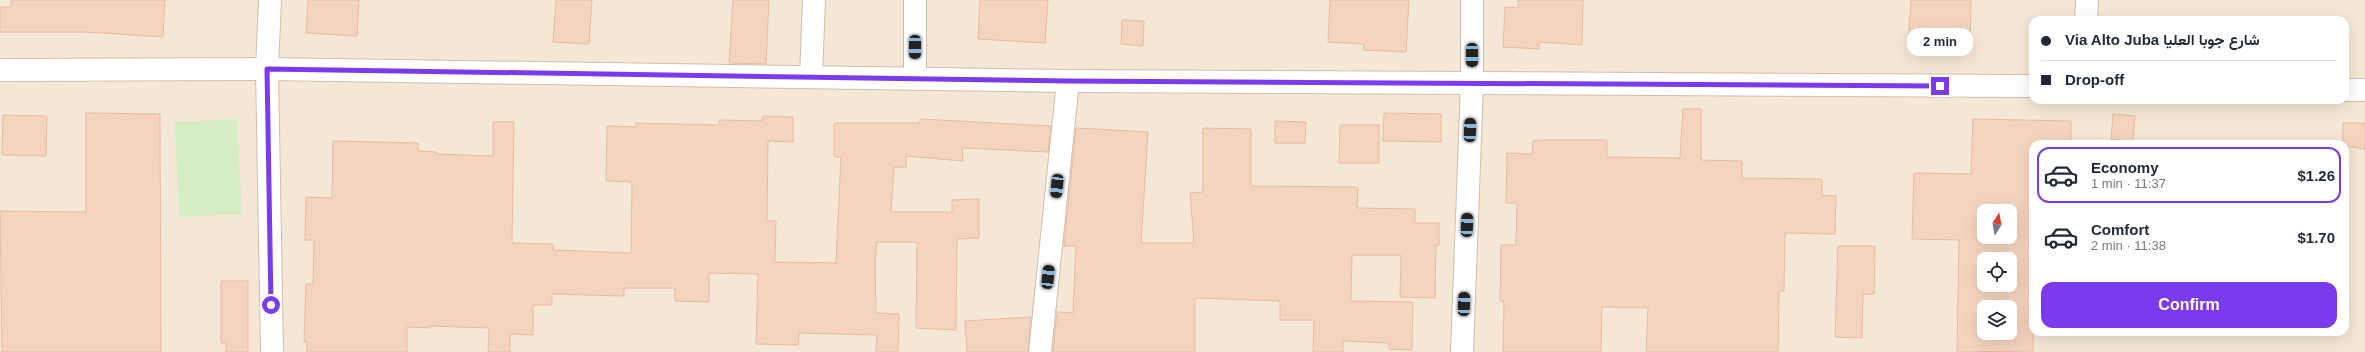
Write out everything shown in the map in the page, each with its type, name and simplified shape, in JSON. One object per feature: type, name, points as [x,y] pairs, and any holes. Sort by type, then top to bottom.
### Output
[{"type":"street","points":[[270,0],[267,69],[272,352]]},
{"type":"street","points":[[811,77],[814,0]]},
{"type":"street","points":[[915,0],[915,79]]},
{"type":"street","points":[[1462,352],[1472,82],[1472,0]]},
{"type":"street","points":[[2086,16],[2087,0]]},
{"type":"street","points":[[0,70],[267,69],[1068,81],[2029,86]]},
{"type":"street","points":[[1040,352],[1068,81]]},
{"type":"street","points":[[2349,90],[2365,90]]},
{"type":"shaded area","points":[[0,0],[2365,0],[2365,352],[0,352]]},
{"type":"green space","points":[[237,119],[242,214],[179,217],[175,122]]},
{"type":"building","points":[[11,0],[165,0],[163,37],[86,32],[0,32],[0,7],[11,7]]},
{"type":"building","points":[[308,0],[359,0],[357,36],[306,33]]},
{"type":"building","points":[[556,0],[592,0],[589,44],[553,42]]},
{"type":"building","points":[[733,0],[769,0],[766,64],[729,63]]},
{"type":"building","points":[[980,0],[1048,0],[1045,43],[978,39]]},
{"type":"building","points":[[1330,0],[1409,0],[1406,52],[1363,50],[1364,44],[1328,42]]},
{"type":"building","points":[[1518,0],[1583,0],[1582,45],[1539,42],[1539,49],[1503,47],[1505,7],[1518,8]]},
{"type":"building","points":[[1911,0],[1971,0],[1970,45],[1908,45]]},
{"type":"building","points":[[1122,20],[1144,21],[1143,46],[1121,44]]},
{"type":"building","points":[[1683,109],[1701,109],[1701,160],[1742,161],[1742,178],[1822,179],[1822,195],[1836,196],[1835,234],[1785,233],[1784,291],[1779,291],[1778,352],[1646,352],[1648,308],[1602,307],[1601,352],[1503,352],[1504,301],[1500,301],[1501,245],[1516,245],[1517,203],[1506,203],[1507,153],[1532,154],[1533,141],[1540,140],[1607,140],[1607,157],[1680,158]]},
{"type":"building","points":[[86,113],[160,114],[161,352],[2,352],[0,211],[86,212]]},
{"type":"building","points":[[1384,113],[1441,114],[1441,142],[1383,141]]},
{"type":"building","points":[[2113,114],[2135,116],[2133,140],[2111,140]]},
{"type":"building","points":[[3,115],[47,116],[46,156],[2,155]]},
{"type":"building","points":[[763,116],[793,117],[793,142],[768,141],[767,221],[776,221],[775,262],[836,263],[841,157],[834,157],[834,123],[920,123],[920,119],[1051,126],[1048,152],[962,148],[963,161],[906,156],[906,167],[894,167],[891,212],[952,212],[952,200],[979,199],[979,238],[957,239],[956,330],[916,328],[917,242],[877,242],[875,263],[876,313],[899,314],[898,352],[876,352],[877,335],[799,333],[798,345],[756,344],[758,274],[709,273],[709,302],[675,301],[675,288],[624,288],[624,296],[552,294],[552,305],[533,305],[533,335],[510,334],[510,352],[488,352],[489,328],[430,326],[430,328],[407,327],[407,352],[307,352],[307,342],[304,342],[306,284],[313,284],[314,240],[305,240],[306,197],[332,198],[333,141],[418,143],[418,151],[436,152],[436,154],[493,156],[493,122],[514,122],[512,243],[553,244],[553,250],[631,253],[632,182],[606,181],[607,126],[636,127],[636,123],[719,125],[719,120],[762,121]]},
{"type":"building","points":[[1973,119],[2071,121],[2071,140],[2029,140],[2029,336],[2033,336],[2033,351],[1957,352],[1959,240],[1912,239],[1914,173],[1971,174]]},
{"type":"building","points":[[1275,121],[1306,122],[1305,143],[1275,143]]},
{"type":"building","points":[[2343,123],[2365,123],[2365,149],[2349,147],[2349,140],[2343,140]]},
{"type":"building","points":[[1340,125],[1379,125],[1379,163],[1339,163]]},
{"type":"building","points":[[1076,128],[1148,132],[1141,243],[1194,243],[1190,193],[1203,192],[1203,128],[1251,129],[1251,186],[1358,187],[1357,208],[1415,209],[1415,223],[1439,223],[1439,245],[1436,245],[1435,298],[1400,297],[1401,255],[1352,255],[1351,301],[1413,302],[1412,350],[1389,349],[1389,343],[1343,341],[1343,352],[1313,352],[1314,320],[1280,320],[1280,301],[1195,298],[1195,352],[1053,352],[1057,312],[1073,313],[1076,246],[1064,246]]},
{"type":"building","points":[[1838,246],[1875,246],[1874,294],[1863,294],[1862,338],[1835,337]]},
{"type":"building","points":[[221,281],[248,281],[248,352],[226,352],[226,343],[221,343]]},
{"type":"building","points":[[1031,317],[1028,352],[967,352],[965,321]]},
{"type":"route","points":[[271,305],[267,69],[1068,81],[1472,82],[1940,86]]}]
